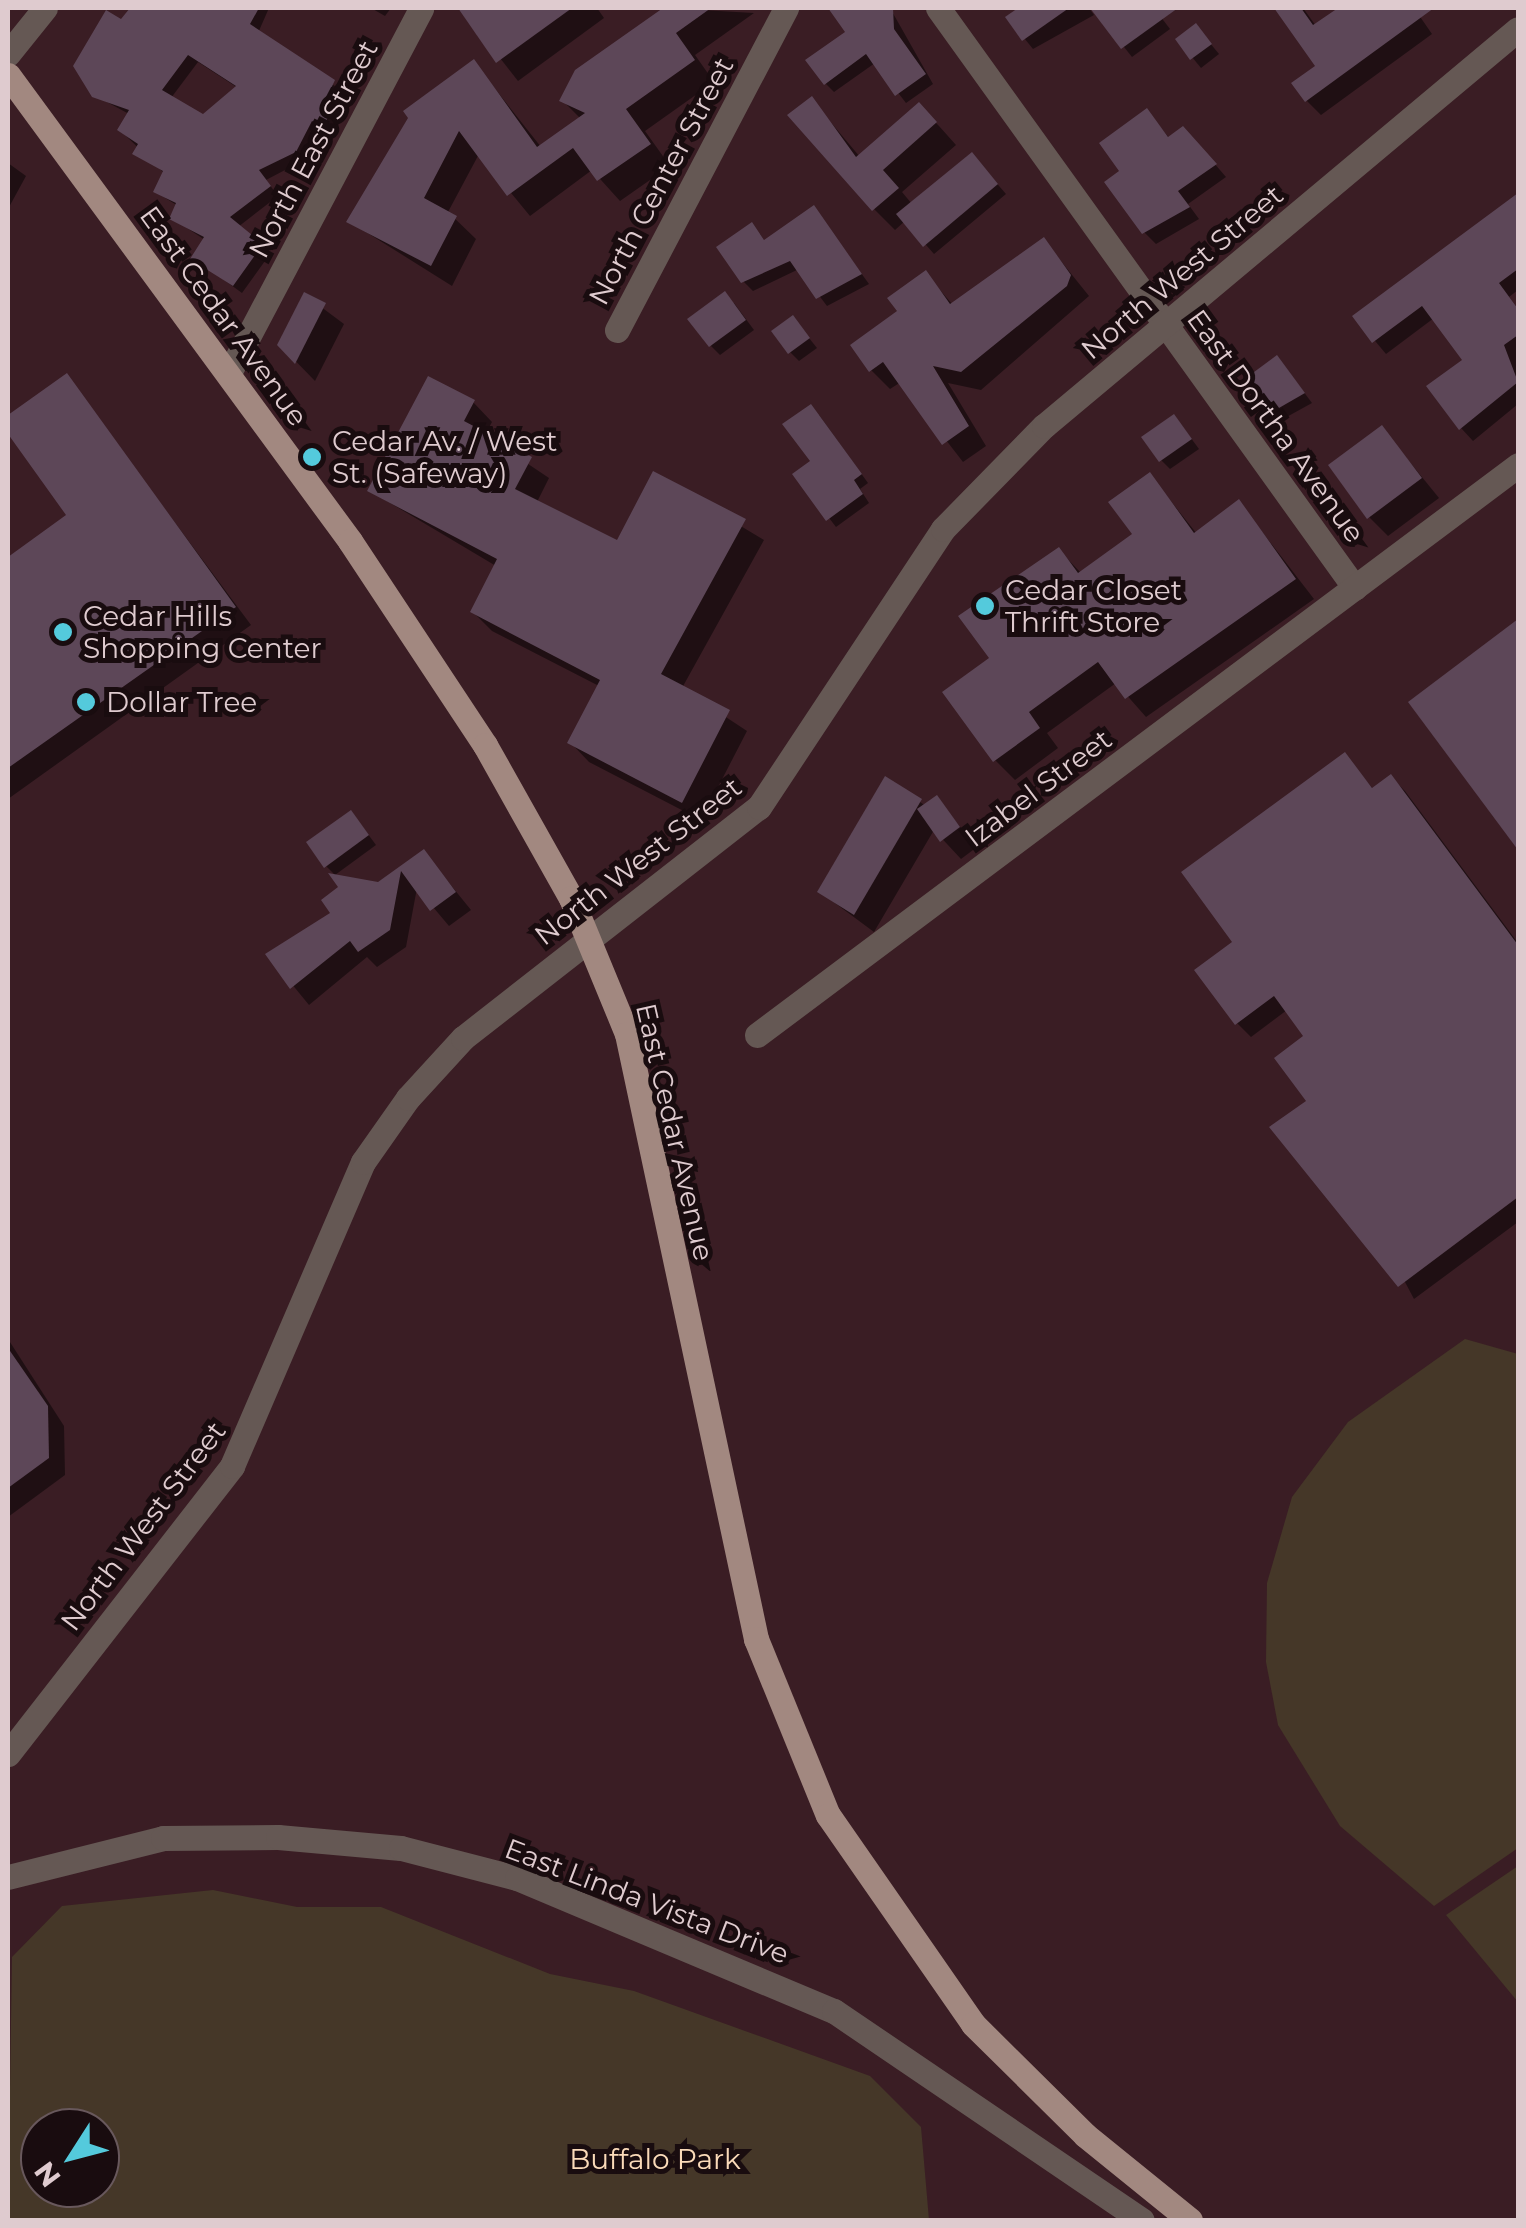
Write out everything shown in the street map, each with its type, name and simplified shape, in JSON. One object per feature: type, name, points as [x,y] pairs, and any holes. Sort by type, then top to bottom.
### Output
[{"type":"main road","name":"East Cedar Avenue","points":[[8,76],[230,371],[484,744],[589,938],[628,1034],[732,1554],[788,1731],[881,1901],[972,2024],[1084,2135],[1190,2220]]},
{"type":"street","points":[[8,54],[45,8]]},
{"type":"street","name":"North East Street","points":[[230,371],[421,8]]},
{"type":"street","name":"North Center Street","points":[[617,330],[786,8]]},
{"type":"street","name":"East Dortha Avenue","points":[[938,8],[1355,588]]},
{"type":"street","name":"North West Street","points":[[8,1754],[232,1466],[356,1178],[408,1098],[463,1038],[759,807],[942,529],[1044,426],[1518,29]]},
{"type":"street","name":"Izabel Street","points":[[757,1035],[1518,465]]},
{"type":"street","name":"East Linda Vista Drive","points":[[8,1877],[163,1838],[278,1837],[401,1848],[517,1878],[834,2011],[1142,2220]]},
{"type":"green space","points":[[1465,1339],[1518,1354],[1518,1848],[1434,1906],[1340,1826],[1278,1725],[1266,1662],[1267,1583],[1292,1497],[1348,1422]]},
{"type":"green space","points":[[1518,1866],[1518,2002],[1446,1915]]},
{"type":"green space","name":"Buffalo Park","points":[[213,1890],[297,1907],[381,1907],[550,1974],[634,1991],[870,2076],[921,2127],[929,2220],[8,2220],[12,1957],[62,1906]]},
{"type":"building","points":[[130,8],[259,8],[250,24],[335,80],[328,95],[337,100],[323,127],[312,121],[296,152],[259,170],[271,186],[230,217],[263,244],[233,286],[190,259],[204,237],[169,219],[176,203],[153,192],[163,171],[132,154],[138,144],[117,130],[129,110],[92,97],[73,66],[106,10],[121,19]],"holes":[[[188,55],[236,86],[203,114],[162,90]]]},
{"type":"building","points":[[458,8],[572,8],[496,63]]},
{"type":"building","points":[[663,8],[711,8],[676,33],[695,60],[626,109],[651,144],[597,181],[573,148],[507,196],[459,131],[424,198],[457,216],[431,266],[346,222],[408,118],[403,111],[474,59],[537,147],[585,113],[559,101],[575,70]]},
{"type":"building","points":[[828,8],[893,8],[894,29],[926,74],[895,96],[866,54],[824,85],[805,60],[845,32]]},
{"type":"building","points":[[1018,8],[1069,8],[1022,41],[1005,17]]},
{"type":"building","points":[[1090,8],[1178,8],[1121,49]]},
{"type":"building","points":[[1274,8],[1301,8],[1313,25],[1338,8],[1434,8],[1305,102],[1291,83],[1315,66]]},
{"type":"building","points":[[1196,23],[1212,44],[1190,60],[1175,39]]},
{"type":"building","points":[[812,96],[856,157],[919,102],[937,122],[883,170],[899,188],[872,211],[787,115]]},
{"type":"building","points":[[1147,108],[1168,137],[1183,126],[1217,164],[1178,191],[1190,207],[1142,234],[1104,182],[1119,171],[1099,143]]},
{"type":"building","points":[[972,152],[998,184],[923,247],[896,214]]},
{"type":"building","points":[[1518,193],[1518,269],[1499,283],[1518,309],[1518,335],[1504,345],[1518,382],[1459,430],[1426,386],[1462,360],[1422,306],[1372,343],[1352,316]]},
{"type":"building","points":[[814,205],[862,274],[816,299],[790,261],[741,283],[716,247],[752,222],[764,240]]},
{"type":"building","points":[[1044,237],[1071,275],[1067,286],[961,372],[933,366],[969,426],[942,445],[883,362],[869,372],[850,345],[897,311],[887,298],[926,270],[950,304]]},
{"type":"building","points":[[725,291],[746,320],[709,347],[687,319]]},
{"type":"building","points":[[304,292],[326,303],[295,364],[277,345]]},
{"type":"building","points":[[793,315],[810,338],[788,354],[771,331]]},
{"type":"building","points":[[1277,355],[1305,393],[1272,412],[1246,378]]},
{"type":"building","points":[[67,373],[236,607],[8,768],[8,557],[66,515],[8,434],[8,415]]},
{"type":"building","points":[[428,376],[475,400],[464,421],[532,457],[515,489],[617,540],[653,471],[746,519],[661,674],[730,710],[682,803],[567,743],[600,680],[470,612],[497,559],[367,491]]},
{"type":"building","points":[[811,404],[862,474],[854,480],[863,494],[826,521],[792,474],[810,461],[782,424]]},
{"type":"building","points":[[1174,414],[1192,439],[1159,462],[1141,437]]},
{"type":"building","points":[[1382,425],[1422,478],[1367,519],[1328,465]]},
{"type":"building","points":[[1150,472],[1194,533],[1239,499],[1296,579],[1125,699],[1098,662],[1029,712],[1040,728],[993,762],[942,692],[989,658],[958,616],[1059,547],[1078,573],[1132,534],[1108,502]]},
{"type":"building","points":[[1518,619],[1518,850],[1408,702]]},
{"type":"building","points":[[1345,752],[1372,788],[1391,774],[1518,945],[1518,1197],[1398,1287],[1269,1127],[1306,1101],[1274,1058],[1303,1036],[1274,996],[1235,1025],[1194,970],[1232,942],[1181,872]]},
{"type":"building","points":[[885,776],[922,799],[854,915],[817,892]]},
{"type":"building","points":[[937,795],[960,827],[940,842],[917,809]]},
{"type":"building","points":[[351,810],[369,835],[324,868],[306,842]]},
{"type":"building","points":[[424,849],[456,892],[430,911],[401,871],[390,930],[358,952],[350,941],[290,989],[265,954],[330,913],[321,900],[338,887],[328,873],[378,882]]},
{"type":"building","points":[[8,1348],[48,1406],[49,1458],[8,1488]]},
{"type":"place","name":"Cedar Av. / West St. (Safeway)","points":[[312,457]]},
{"type":"place","name":"Cedar Closet Thrift Store","points":[[985,606]]},
{"type":"place","name":"Cedar Hills Shopping Center","points":[[63,632]]},
{"type":"place","name":"Dollar Tree","points":[[86,702]]}]
